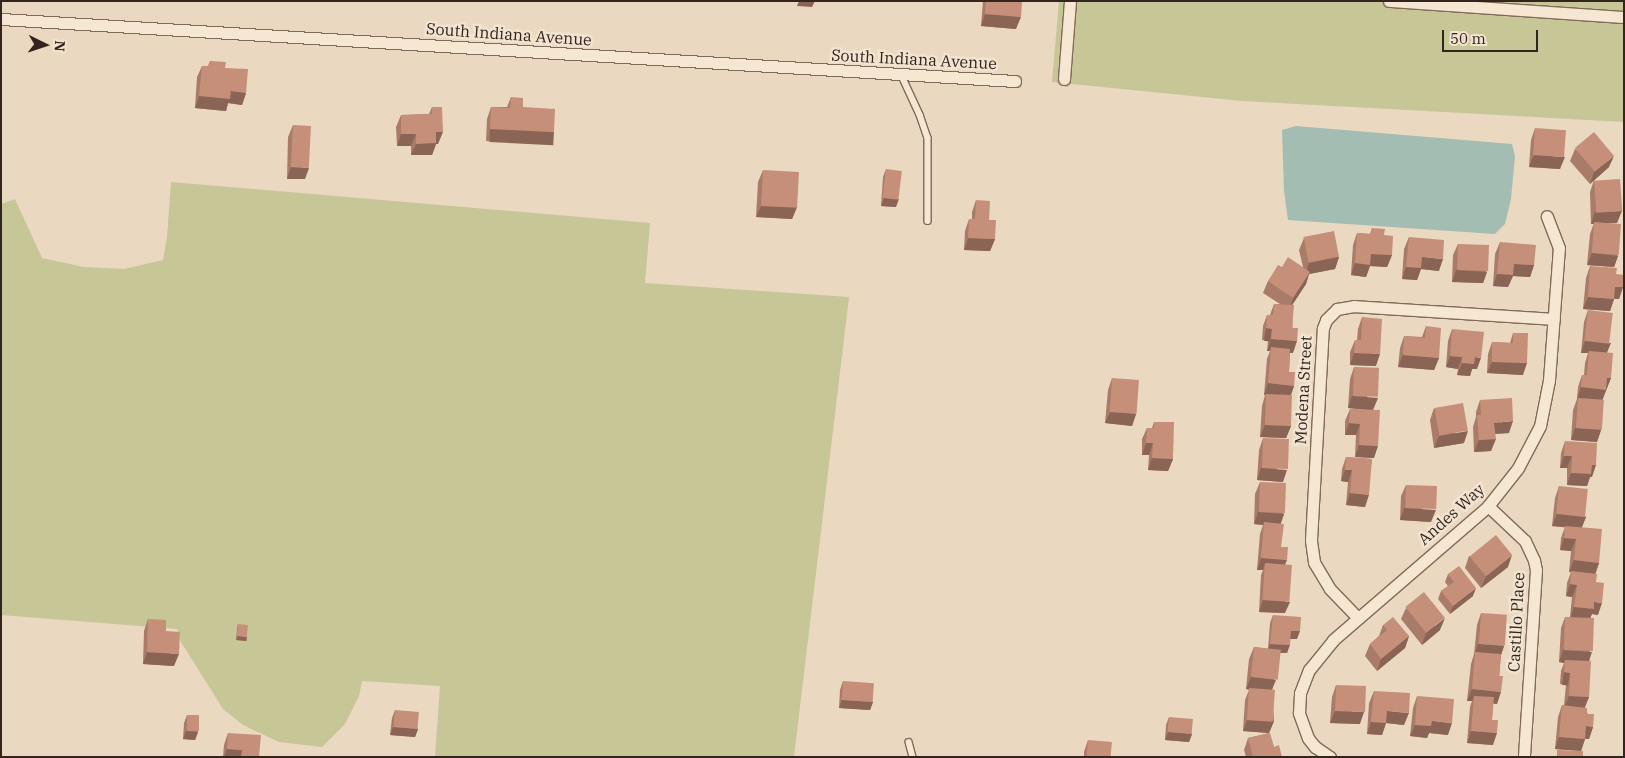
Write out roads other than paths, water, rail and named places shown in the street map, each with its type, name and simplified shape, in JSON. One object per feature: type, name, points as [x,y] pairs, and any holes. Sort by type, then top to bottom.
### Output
[{"type":"street","points":[[1064,79],[1070,1]]},
{"type":"street","points":[[1389,1],[1624,17]]},
{"type":"street","name":"South Indiana Avenue","points":[[1,19],[1015,81]]},
{"type":"street","name":"Andes Way","points":[[1330,757],[1315,747],[1302,725],[1298,704],[1309,670],[1333,640],[1488,506],[1518,468],[1540,426],[1549,380],[1559,248],[1547,216]]},
{"type":"street","name":"Modena Street","points":[[1358,618],[1326,582],[1314,562],[1311,540],[1323,328],[1326,320],[1337,310],[1354,306],[1554,318]]},
{"type":"street","name":"Castillo Place","points":[[1488,506],[1525,541],[1534,560],[1536,570],[1524,757]]},
{"type":"lane","points":[[901,74],[920,114],[928,138],[928,221]]},
{"type":"lane","points":[[910,742],[913,757]]}]
